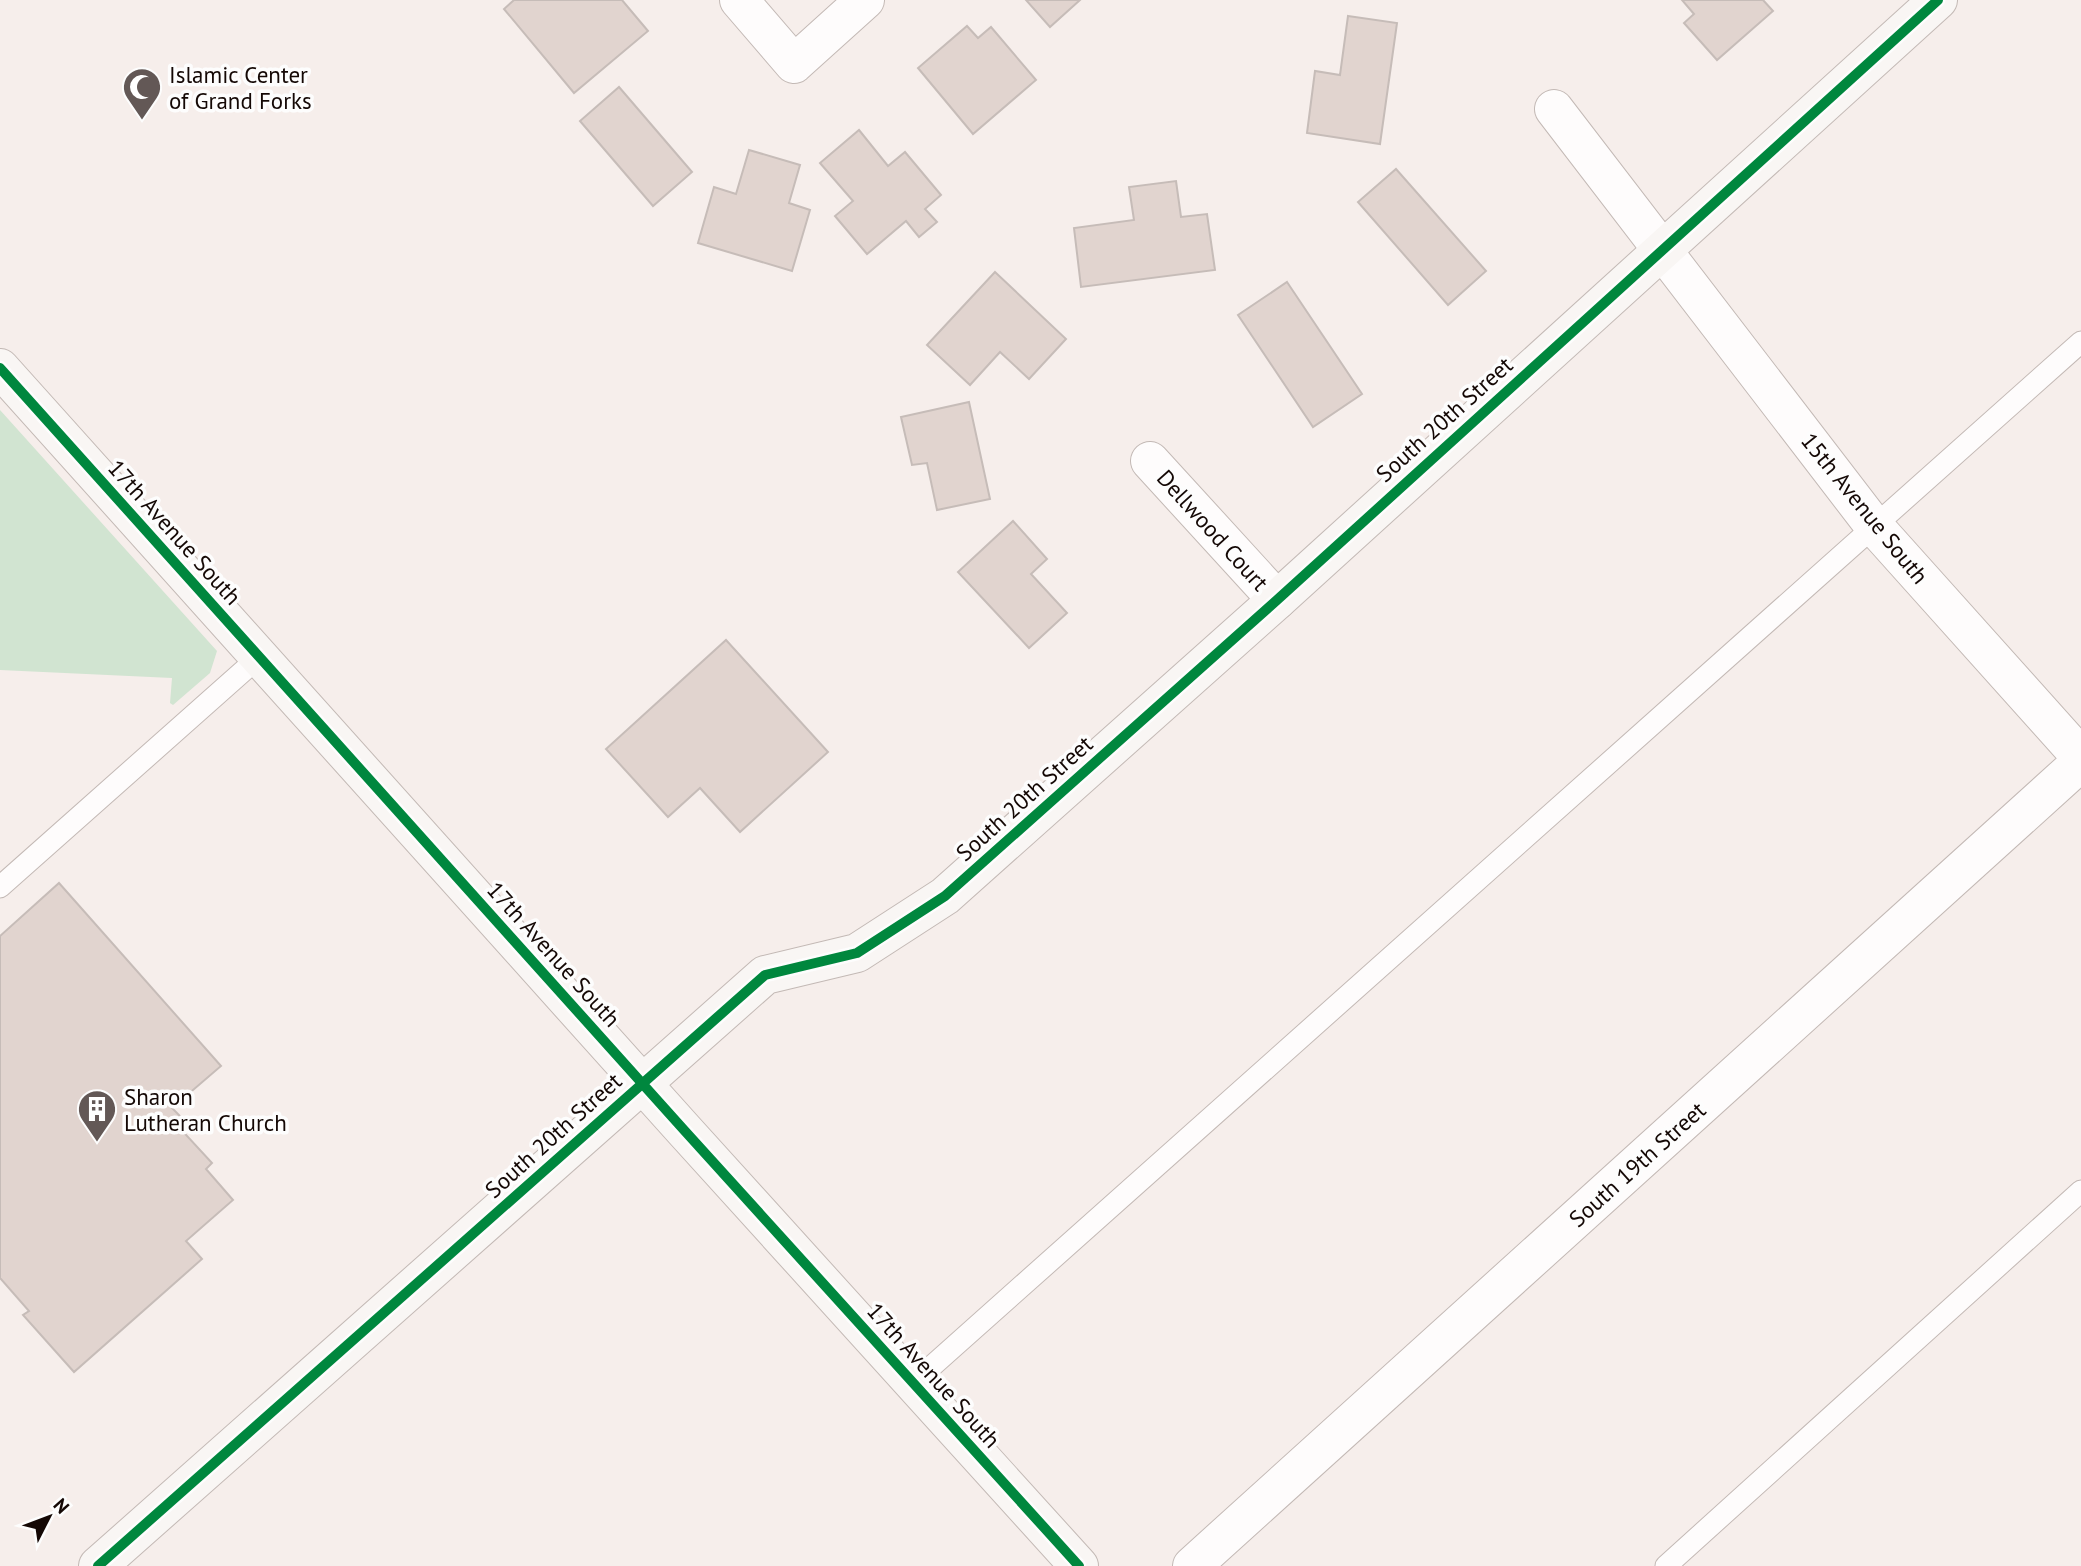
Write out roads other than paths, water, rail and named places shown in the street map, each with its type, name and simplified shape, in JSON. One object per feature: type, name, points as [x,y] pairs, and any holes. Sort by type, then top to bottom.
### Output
[{"type":"street","points":[[739,0],[794,64],[865,0]]},
{"type":"street","name":"South 20th Street","points":[[98,1566],[765,975],[857,953],[945,896],[1277,600],[1938,0]]},
{"type":"street","name":"15th Avenue South","points":[[1554,109],[1874,526],[2081,759]]},
{"type":"street","name":"17th Avenue South","points":[[0,368],[642,1084],[1079,1566]]},
{"type":"street","name":"Dellwood Court","points":[[1150,461],[1277,600]]},
{"type":"street","name":"South 19th Street","points":[[1192,1566],[2081,759]]},
{"type":"lane","points":[[913,1383],[2081,342]]},
{"type":"lane","points":[[0,887],[259,657]]},
{"type":"lane","points":[[1666,1566],[2081,1191]]},
{"type":"place","name":"Islamic Center of Grand Forks","points":[[142,121]]},
{"type":"place","name":"Sharon Lutheran Church","points":[[97,1143]]}]
